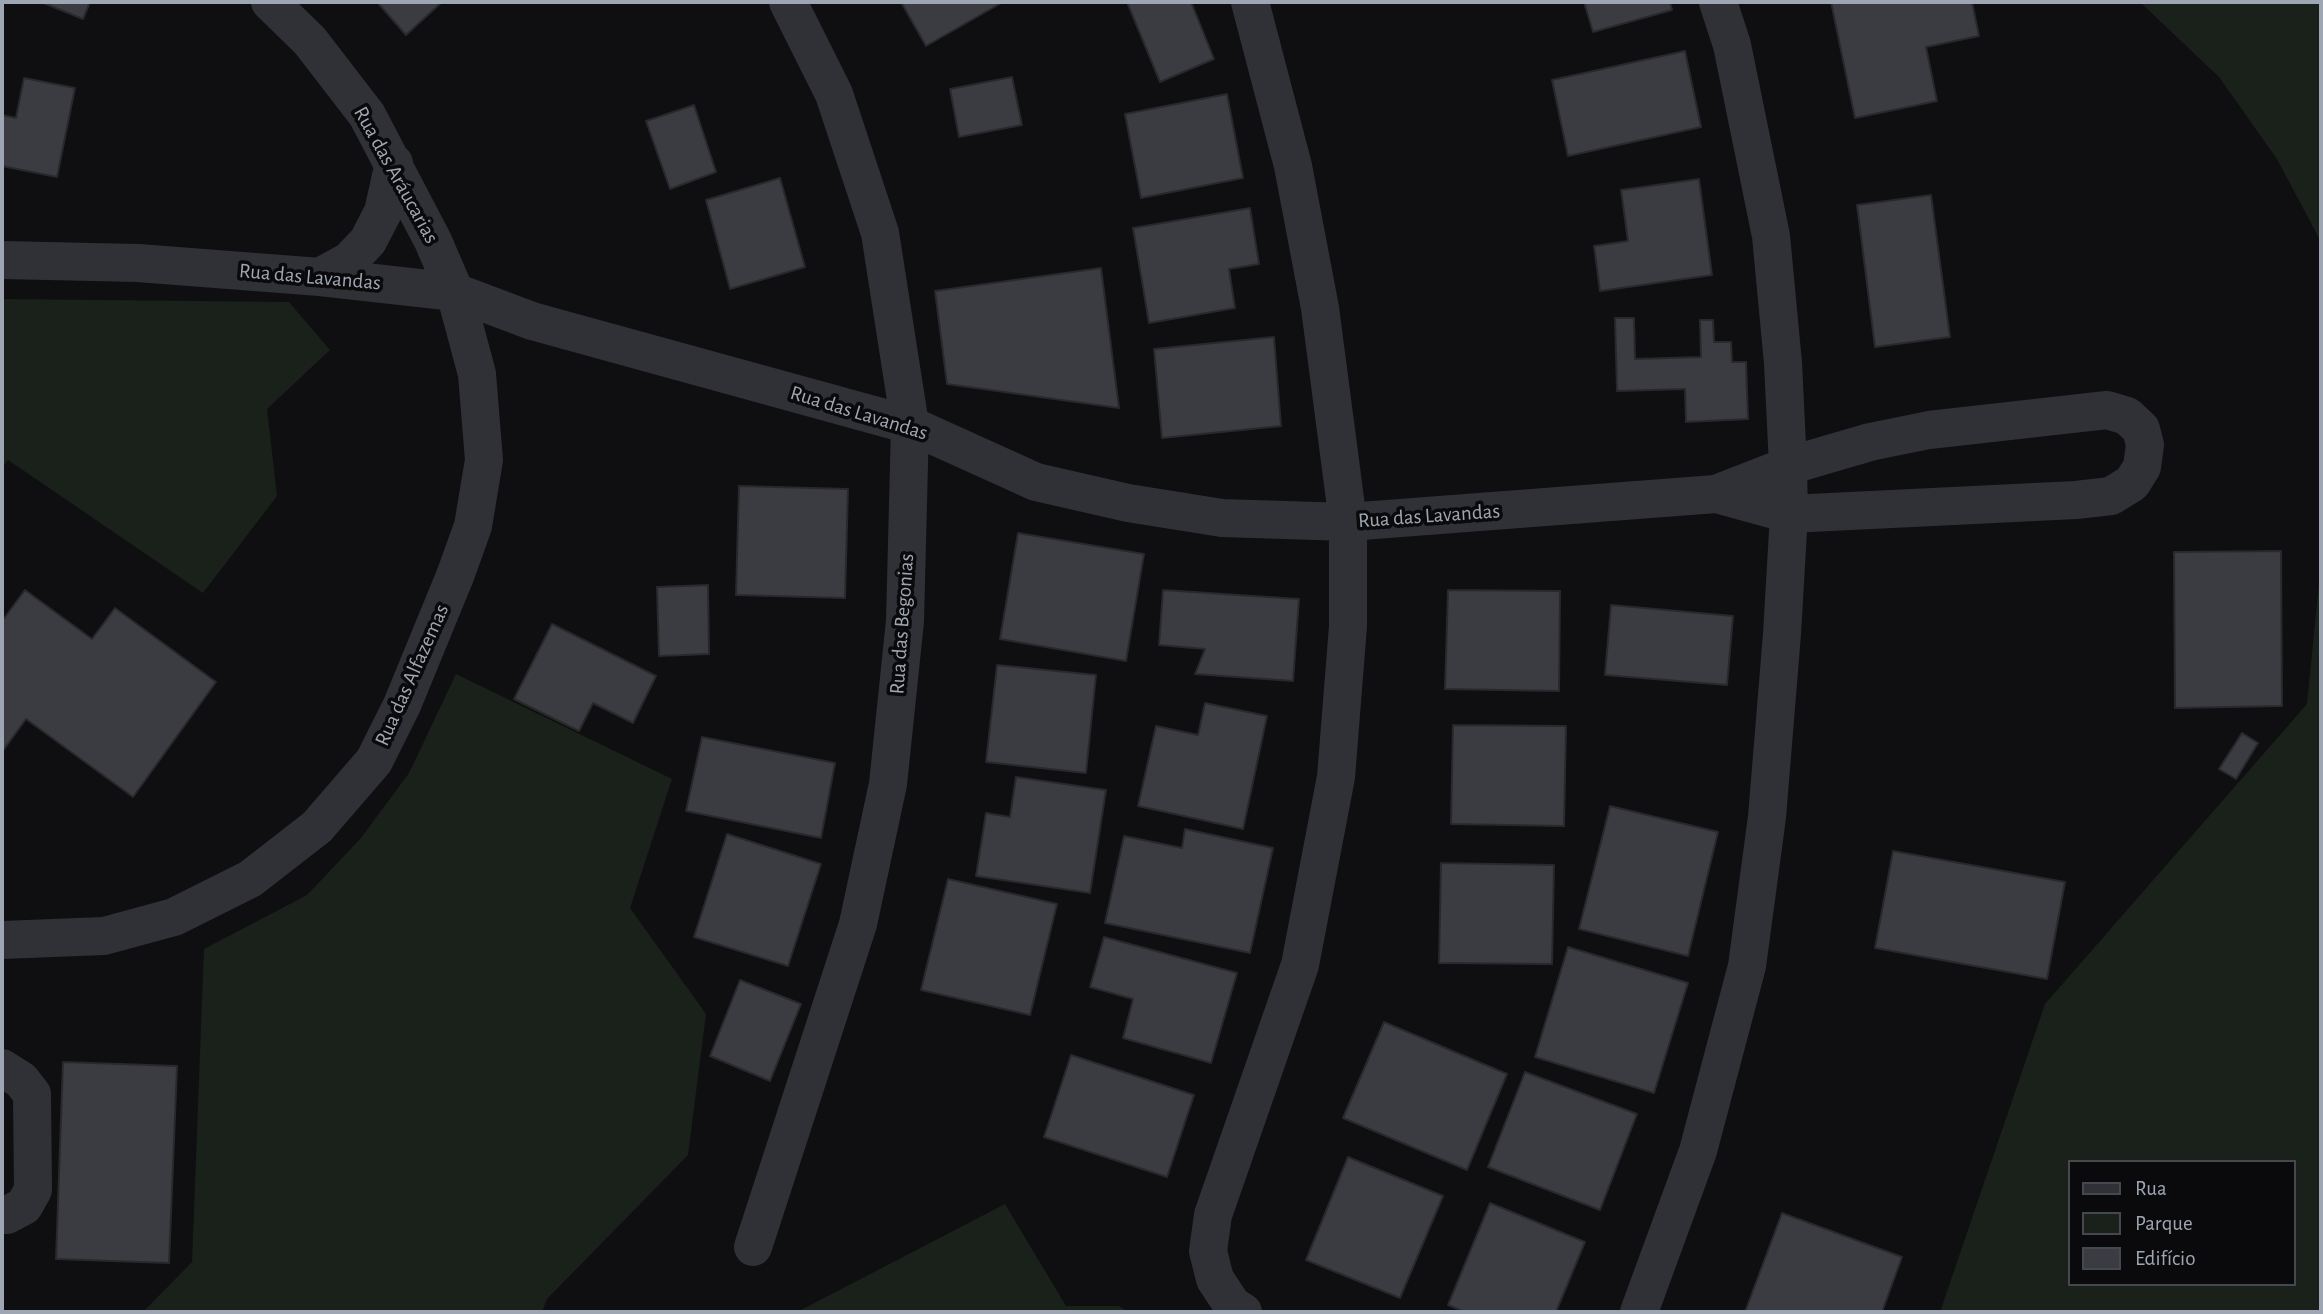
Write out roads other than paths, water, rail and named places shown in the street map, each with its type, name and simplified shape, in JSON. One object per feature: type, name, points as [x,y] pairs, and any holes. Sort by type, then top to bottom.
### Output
[{"type":"street","name":"Rua das Aráucarias","points":[[271,2],[310,41],[367,115],[433,241],[455,292]]},
{"type":"street","name":"Rua das Begonias","points":[[753,1247],[858,924],[888,784],[905,621],[910,425],[880,233],[834,94],[788,2]]},
{"type":"street","points":[[1243,1312],[1232,1305],[1214,1279],[1208,1251],[1213,1215],[1300,965],[1336,777],[1348,626],[1348,522],[1320,308],[1293,166],[1250,2]]},
{"type":"street","points":[[1639,1312],[1699,1151],[1747,966],[1767,817],[1782,634],[1789,514],[1788,466],[1783,363],[1771,236],[1732,45],[1718,2]]},
{"type":"street","points":[[320,277],[349,261],[368,241],[383,212],[394,163]]},
{"type":"street","name":"Rua das Lavandas","points":[[2,260],[138,263],[320,277],[455,292],[533,321],[910,425],[1036,482],[1128,503],[1222,518],[1348,522],[1716,494],[1788,466],[1870,442],[1929,430],[2107,410],[2127,416],[2141,429],[2145,445],[2142,467],[2132,483],[2111,496],[2076,500],[1789,514],[1716,494]]},
{"type":"street","name":"Rua das Alfazemas","points":[[2,940],[104,936],[174,916],[250,879],[298,842],[317,827],[374,761],[402,705],[455,576],[472,526],[482,474],[484,460],[477,373],[455,292]]},
{"type":"street","points":[[2,1068],[21,1080],[17,1094],[33,1190],[24,1206],[2,1215]]}]
